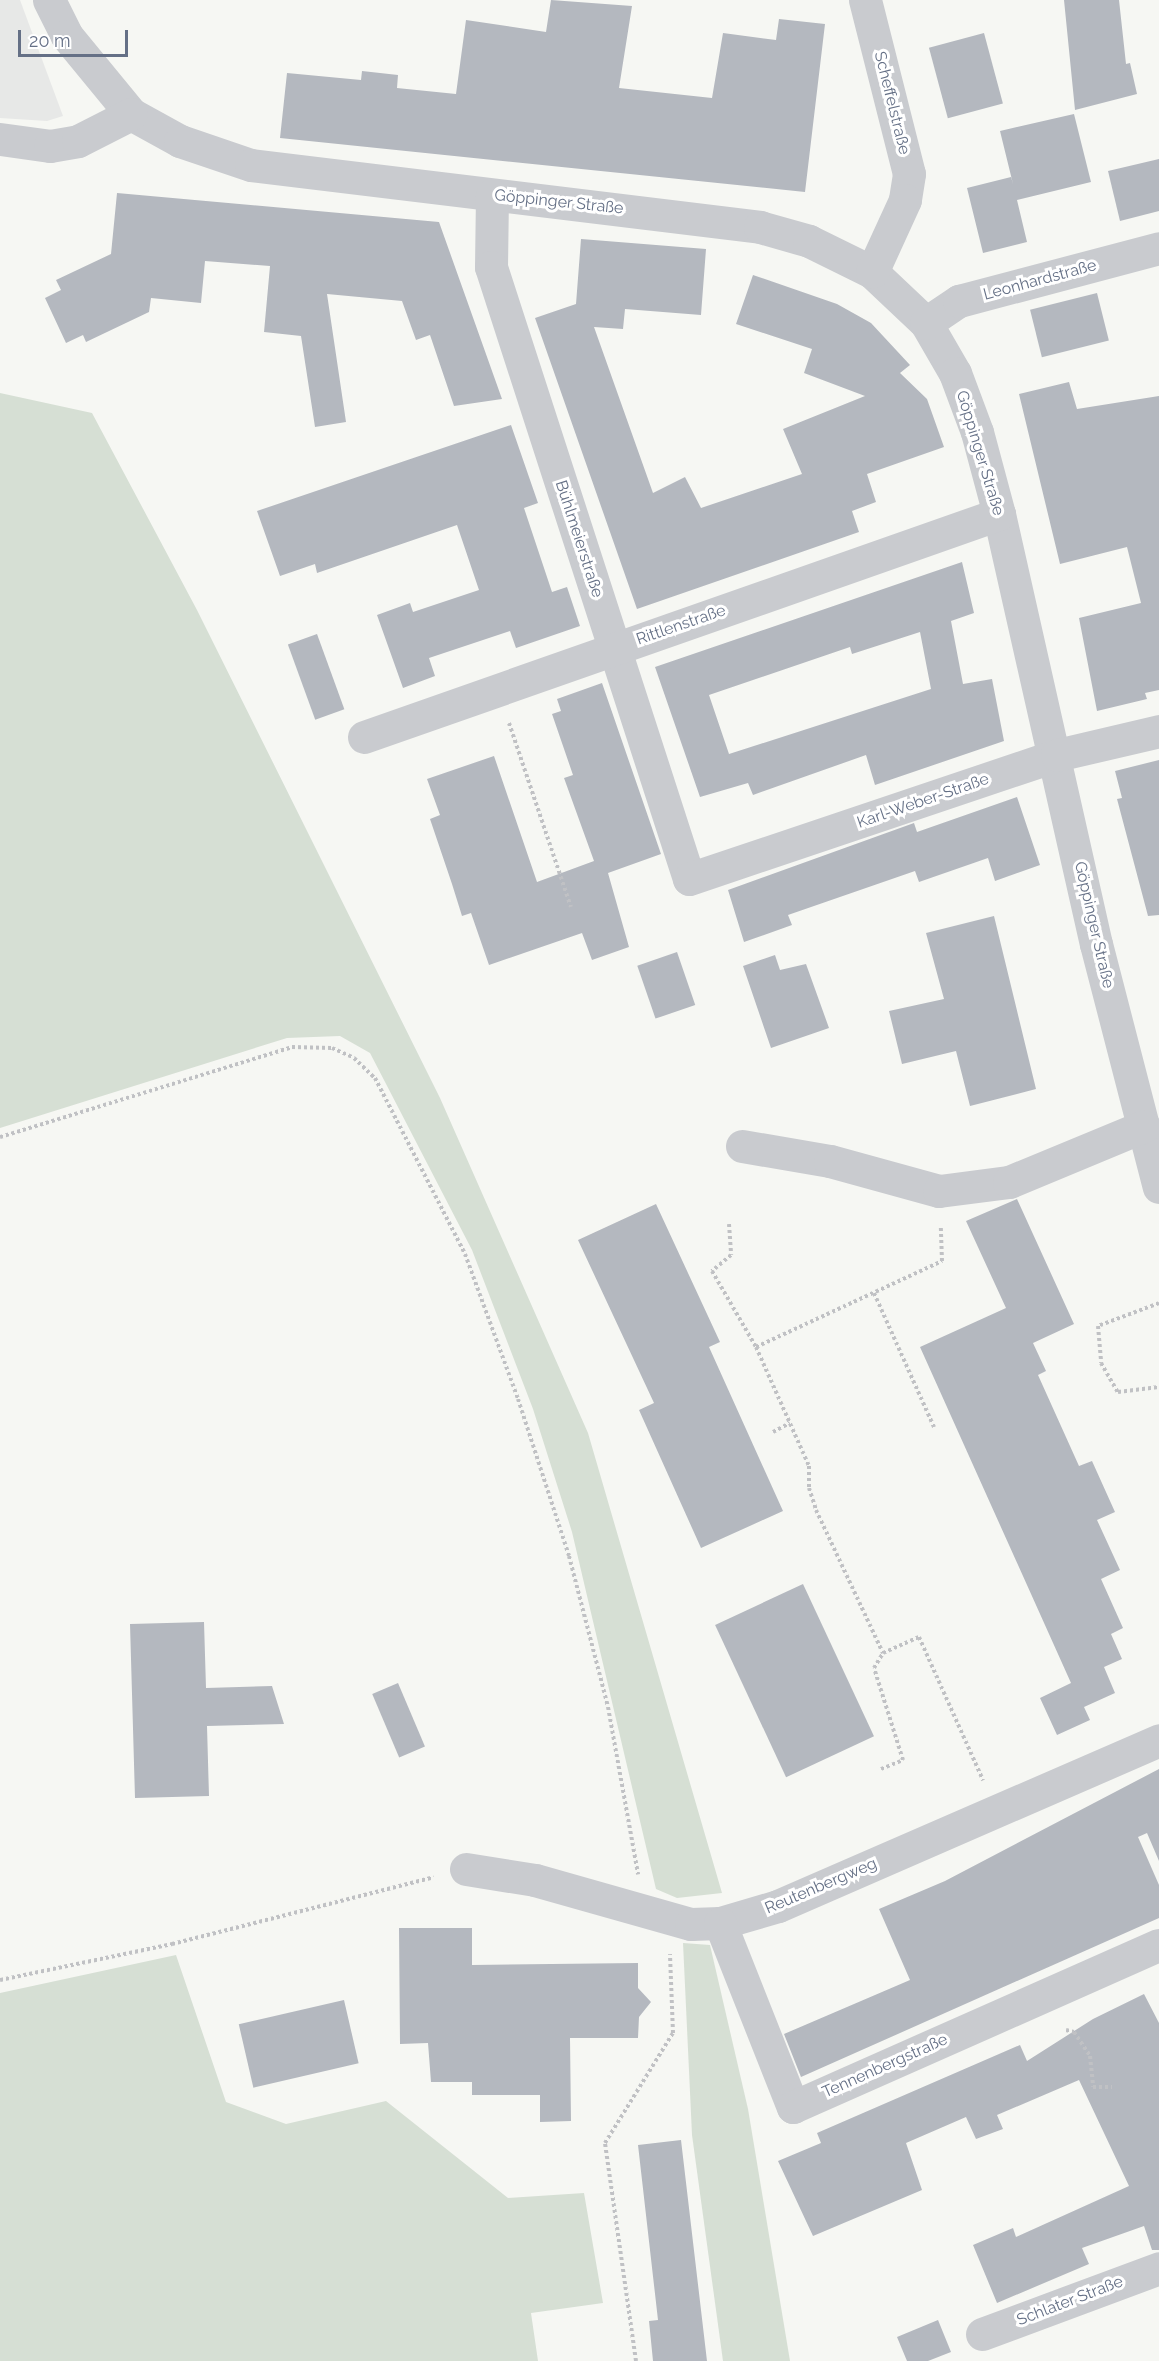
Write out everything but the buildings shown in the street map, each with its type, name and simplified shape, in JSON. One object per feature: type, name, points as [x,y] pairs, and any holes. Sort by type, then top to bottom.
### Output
[{"type":"street","points":[[0,140],[50,146],[78,141],[131,114],[67,36],[49,0]]},
{"type":"street","name":"Scheffelstraße","points":[[865,0],[909,174],[905,200],[872,272]]},
{"type":"street","name":"Göppinger Straße","points":[[131,114],[180,141],[250,165],[760,227],[809,241],[872,272],[926,323],[955,373],[977,432],[1057,755],[1096,944],[1159,1187]]},
{"type":"street","name":"Bühlmeierstraße","points":[[492,195],[491,267],[689,879]]},
{"type":"street","name":"Leonhardstraße","points":[[926,323],[959,301],[1159,248]]},
{"type":"street","name":"Rittlenstraße","points":[[364,737],[999,514]]},
{"type":"street","name":"Karl-Weber-Straße","points":[[689,879],[1057,755],[1159,731]]},
{"type":"street","points":[[742,1146],[830,1161],[939,1191],[1009,1182],[1144,1126]]},
{"type":"street","name":"Reutenbergweg","points":[[466,1869],[535,1880],[691,1924],[720,1923],[778,1906],[1159,1740]]},
{"type":"street","name":"Tennenbergstraße","points":[[720,1923],[793,2107],[1159,1945]]},
{"type":"street","name":"Schlater Straße","points":[[982,2334],[1159,2268]]},
{"type":"path","points":[[497,689],[571,907]]},
{"type":"path","points":[[0,1137],[292,1047],[332,1048],[354,1058],[375,1078],[465,1254],[518,1399],[569,1556],[608,1707],[675,1994],[673,2033],[605,2144],[636,2361]]},
{"type":"path","points":[[756,1347],[942,1261],[939,1191]]},
{"type":"path","points":[[729,1224],[731,1255],[712,1271],[756,1347],[809,1466],[809,1488],[816,1510],[883,1653]]},
{"type":"path","points":[[874,1293],[934,1427]]},
{"type":"path","points":[[1159,1303],[1098,1326],[1101,1363],[1118,1392],[1159,1387]]},
{"type":"path","points":[[772,1432],[790,1423]]},
{"type":"path","points":[[880,1769],[903,1760],[874,1668],[883,1653],[919,1637],[996,1811]]},
{"type":"path","points":[[0,1980],[172,1944],[466,1869]]},
{"type":"path","points":[[1066,2030],[1074,2032],[1090,2056],[1093,2088],[1112,2088]]},
{"type":"shaded area","points":[[0,0],[20,0],[63,116],[47,121],[0,118]]},
{"type":"shaded area","points":[[0,393],[92,413],[197,610],[440,1098],[588,1433],[722,1893],[677,1898],[656,1889],[572,1532],[533,1409],[472,1250],[370,1053],[340,1036],[287,1038],[0,1128]]},
{"type":"shaded area","points":[[683,1943],[710,1945],[748,2109],[790,2361],[723,2361],[692,2135]]},
{"type":"shaded area","points":[[176,1955],[226,2102],[286,2124],[386,2101],[508,2198],[584,2193],[603,2303],[531,2313],[538,2361],[0,2361],[0,1993]]}]
